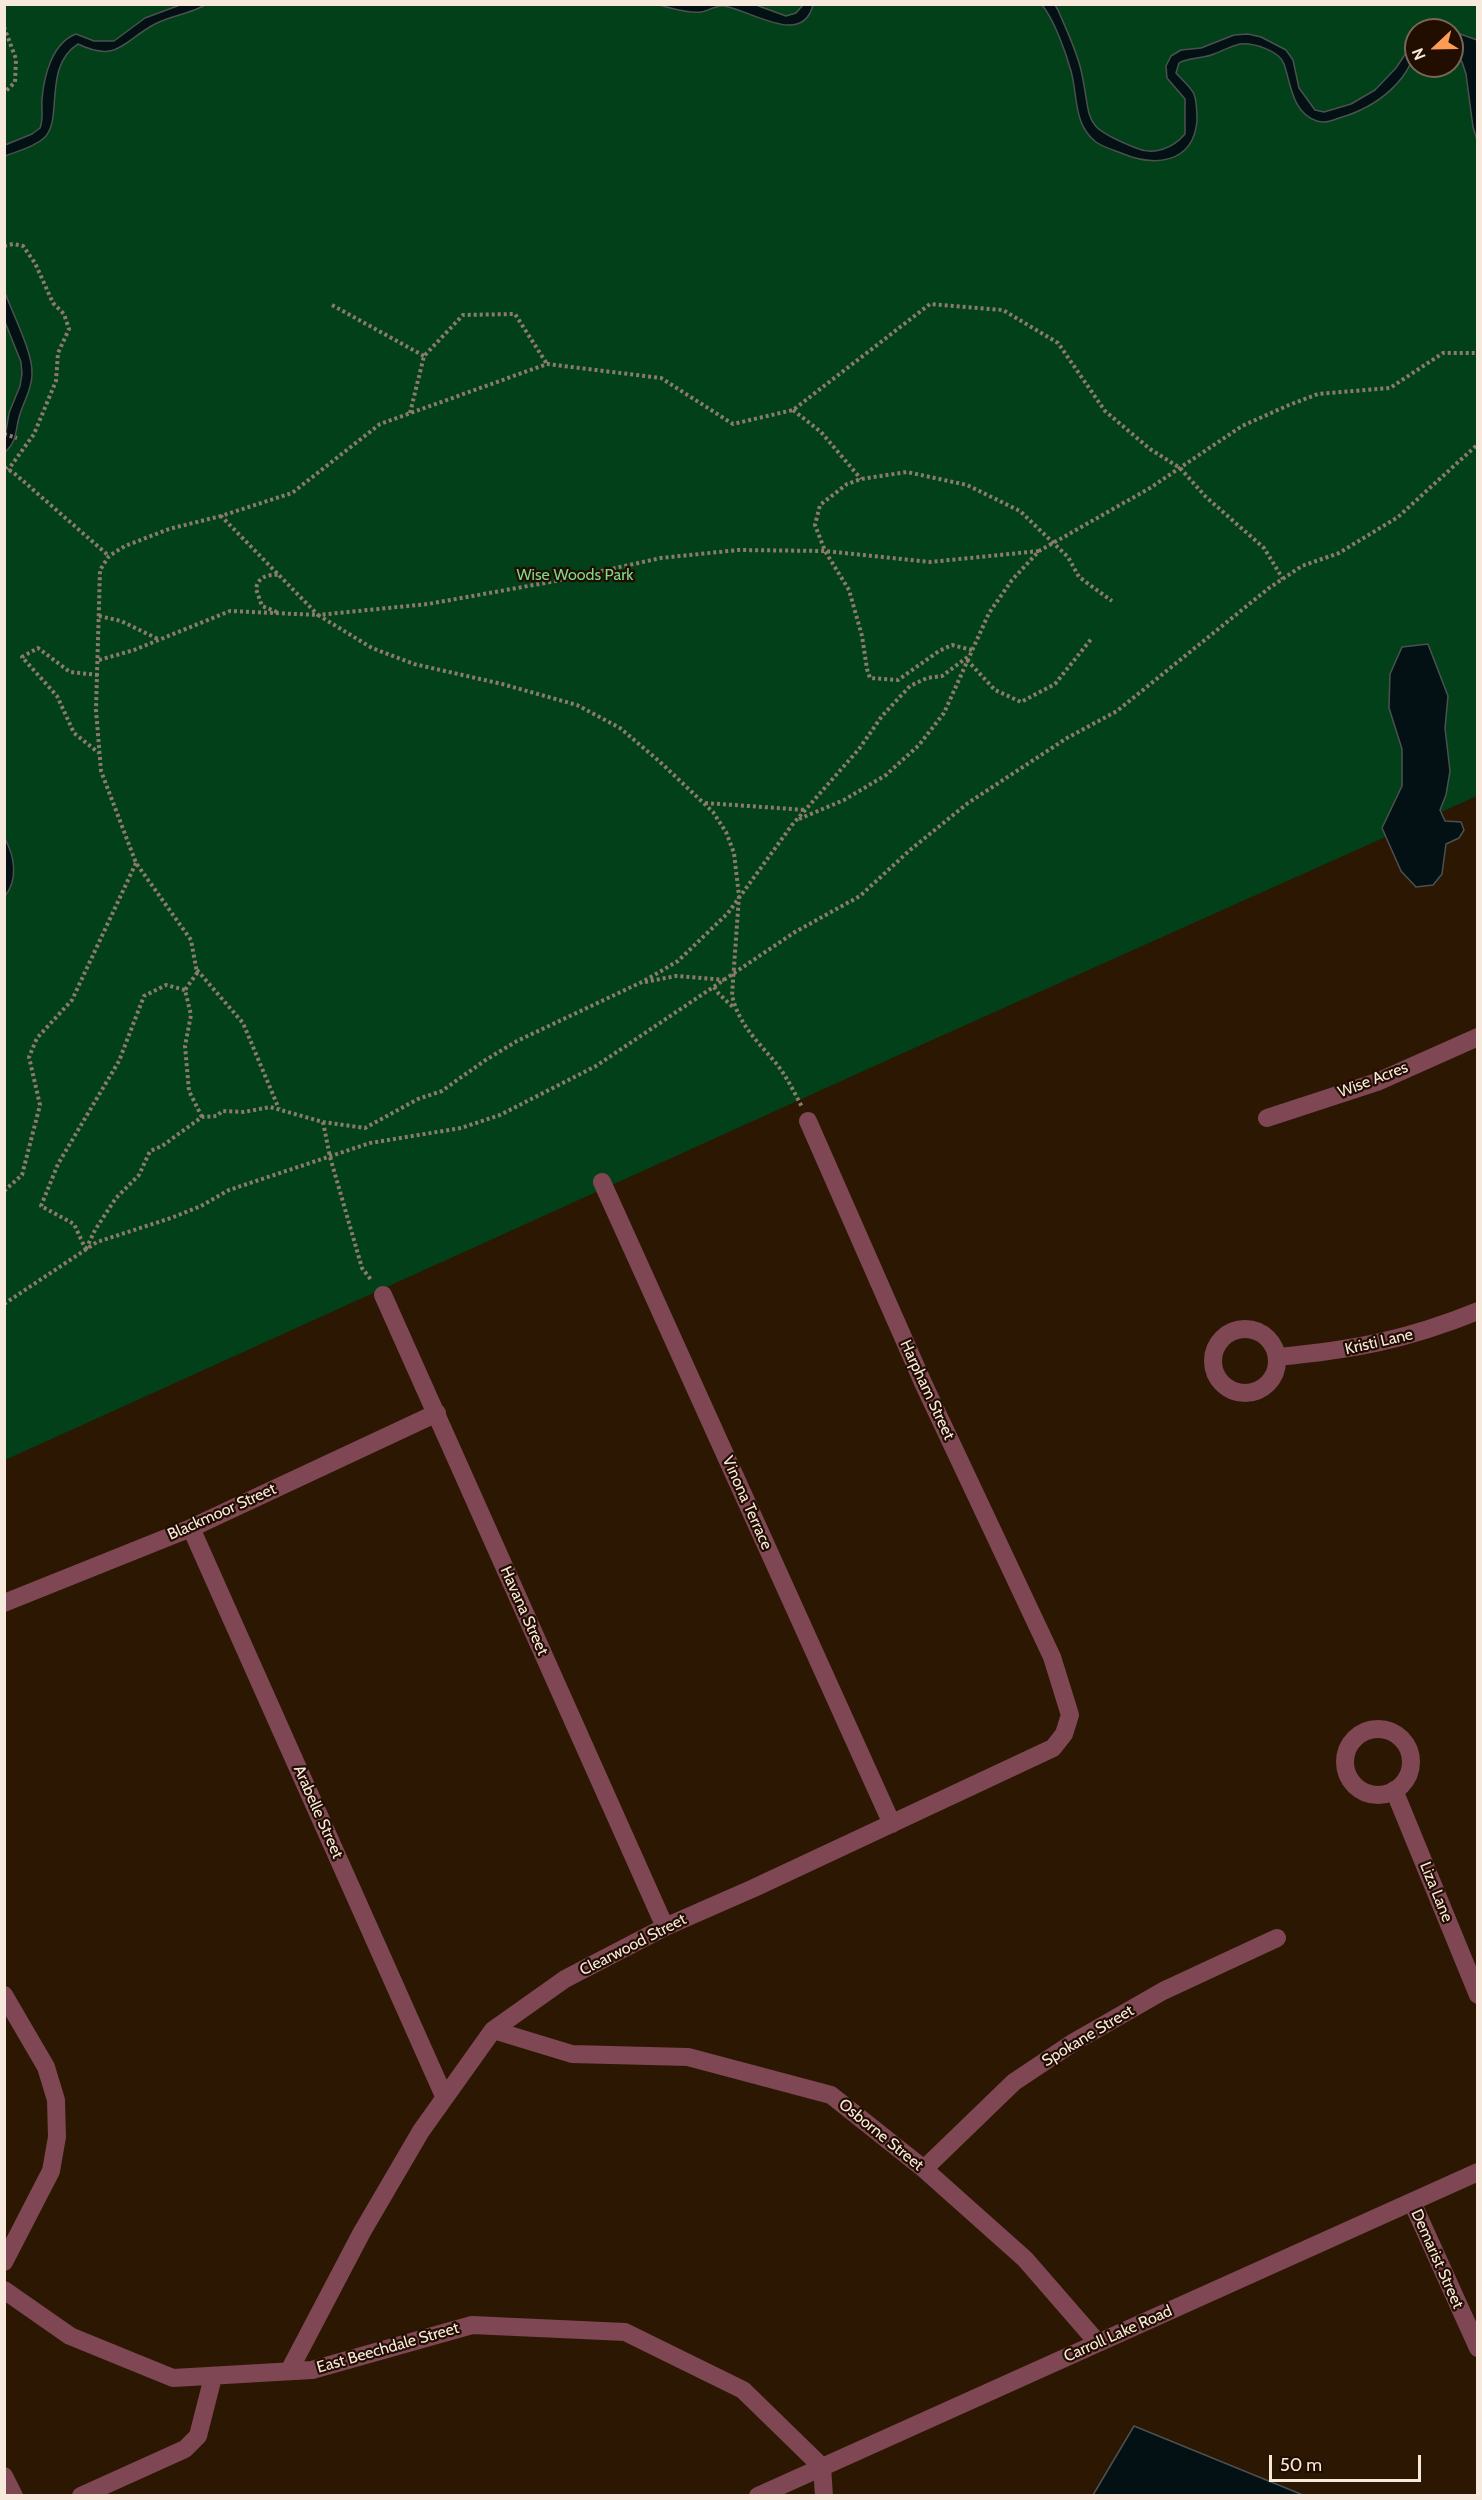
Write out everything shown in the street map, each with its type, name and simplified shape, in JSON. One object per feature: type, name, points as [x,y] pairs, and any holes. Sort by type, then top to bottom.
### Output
[{"type":"street","name":"Wise Acres","points":[[1267,1118],[1377,1082],[1478,1037]]},
{"type":"street","name":"Harpham Street","points":[[808,1121],[924,1385],[1052,1657]]},
{"type":"street","name":"Vinona Terrace","points":[[602,1182],[892,1824]]},
{"type":"street","name":"Havana Street","points":[[383,1295],[665,1927]]},
{"type":"street","name":"Kristi Lane","points":[[1277,1357],[1338,1352],[1387,1342],[1434,1329],[1478,1311]]},
{"type":"street","name":"Blackmoor Street","points":[[4,1603],[191,1528],[436,1413]]},
{"type":"street","name":"Arabelle Street","points":[[191,1528],[444,2096]]},
{"type":"street","name":"Clearwood Street","points":[[289,2372],[362,2232],[444,2096],[493,2030],[565,1979],[665,1927],[754,1888],[1053,1748],[1064,1734],[1070,1715],[1052,1657]]},
{"type":"street","name":"Liza Lane","points":[[1394,1790],[1478,1995]]},
{"type":"street","name":"Spokane Street","points":[[924,2169],[1014,2082],[1074,2042],[1163,1991],[1277,1938]]},
{"type":"street","points":[[4,1995],[46,2067],[56,2100],[57,2137],[51,2171],[4,2262]]},
{"type":"street","name":"Osborne Street","points":[[493,2030],[572,2054],[688,2057],[831,2095],[924,2169],[1025,2259],[1098,2343]]},
{"type":"street","name":"Carroll Lake Road","points":[[758,2496],[1478,2172]]},
{"type":"street","name":"Demarist Street","points":[[1412,2202],[1478,2348]]},
{"type":"street","name":"East Beechdale Street","points":[[4,2290],[70,2336],[173,2378],[312,2370],[472,2325],[625,2332],[743,2390],[822,2467]]},
{"type":"street","points":[[81,2496],[185,2448],[192,2442],[198,2436],[213,2377]]},
{"type":"street","points":[[822,2467],[824,2496]]},
{"type":"street","points":[[4,2476],[14,2496]]},
{"type":"path","points":[[4,27],[16,59],[15,82],[4,93]]},
{"type":"path","points":[[4,246],[13,244],[23,246],[35,263],[53,303],[64,314],[69,329],[58,353],[56,381],[34,434],[6,469],[109,556]]},
{"type":"path","points":[[279,1109],[243,1023],[197,970],[191,940],[136,863],[101,771],[96,710],[100,570],[109,556],[125,546],[169,529],[221,516],[292,493],[380,424],[547,364],[661,378],[733,424],[793,410],[930,304],[1003,310],[1058,342],[1105,411],[1150,449],[1180,468],[1206,497],[1264,548],[1283,579]]},
{"type":"path","points":[[332,305],[424,356]]},
{"type":"path","points":[[410,413],[424,356],[463,315],[515,314],[547,364]]},
{"type":"path","points":[[798,819],[844,800],[886,776],[919,745],[944,713],[989,613],[1012,580],[1039,551],[1149,488],[1242,426],[1318,394],[1390,388],[1443,353],[1478,353]]},
{"type":"path","points":[[793,410],[821,432],[861,479]]},
{"type":"path","points":[[4,434],[17,438]]},
{"type":"path","points":[[4,1304],[97,1242],[201,1206],[229,1190],[370,1143],[461,1128],[500,1115],[596,1066],[795,932],[860,896],[910,850],[968,803],[1067,738],[1117,711],[1237,613],[1283,579],[1302,566],[1339,553],[1398,517],[1478,444]]},
{"type":"path","points":[[972,650],[952,645],[939,651],[898,680],[870,678],[862,636],[849,590],[825,551],[815,525],[820,505],[847,484],[861,479],[907,472],[967,485],[1020,511],[1068,557],[1079,577],[1112,601]]},
{"type":"path","points":[[221,516],[318,615],[372,648],[414,664],[502,684],[577,705],[620,729],[659,760],[704,803],[726,832],[734,853],[739,896],[732,995],[735,1010]]},
{"type":"path","points":[[99,660],[134,650],[230,611],[318,615],[429,604],[661,558],[738,550],[825,551],[930,562],[1039,551]]},
{"type":"path","points":[[279,575],[268,575],[260,579],[256,589],[262,606],[286,615]]},
{"type":"path","points":[[99,616],[121,621],[159,639]]},
{"type":"path","points":[[968,658],[995,690],[1021,702],[1055,684],[1092,638]]},
{"type":"path","points":[[98,675],[70,672],[38,648],[22,657],[57,696],[74,733],[100,753]]},
{"type":"path","points":[[86,1251],[94,1230],[116,1198],[139,1176],[150,1151],[162,1146],[202,1117],[217,1116],[222,1111],[244,1112],[270,1107],[323,1122],[365,1128],[418,1099],[442,1091],[517,1041],[639,983],[678,961],[728,913],[798,819],[859,749],[882,716],[910,686],[927,678],[942,676],[968,658]]},
{"type":"path","points":[[704,803],[806,810]]},
{"type":"path","points":[[4,1191],[22,1175],[40,1105],[29,1057],[37,1038],[72,1000],[136,863]]},
{"type":"path","points":[[197,970],[184,990],[191,1016],[185,1046],[189,1091],[202,1117]]},
{"type":"path","points":[[639,983],[676,976],[725,980]]},
{"type":"path","points":[[86,1251],[74,1224],[40,1206],[58,1164],[119,1061],[144,996],[166,985],[184,990]]},
{"type":"path","points":[[714,987],[735,1010],[752,1037],[776,1062],[796,1094],[808,1121]]},
{"type":"path","points":[[323,1122],[330,1157],[362,1268],[383,1295]]},
{"type":"green space","name":"Wise Woods Park","points":[[5,5],[1477,5],[1477,796],[5,1460]]},
{"type":"shaded area","points":[[180,5],[205,5],[157,23],[121,47],[112,50],[103,51],[78,44],[67,54],[60,66],[50,130],[35,144],[5,156],[5,145],[32,134],[40,128],[47,71],[55,52],[68,38],[76,34],[94,41],[114,41],[145,18]]},
{"type":"shaded area","points":[[659,5],[756,5],[786,16],[796,13],[803,5],[813,5],[807,18],[798,24],[787,25],[723,6],[696,12]]},
{"type":"shaded area","points":[[1042,5],[1055,5],[1071,39],[1081,70],[1092,120],[1105,134],[1143,150],[1156,151],[1169,147],[1185,134],[1185,99],[1167,78],[1166,66],[1171,56],[1181,50],[1201,48],[1234,35],[1248,34],[1261,37],[1286,50],[1293,60],[1299,88],[1315,110],[1324,112],[1351,104],[1375,90],[1404,56],[1404,74],[1391,90],[1366,107],[1331,121],[1320,122],[1302,112],[1294,97],[1284,64],[1277,55],[1265,48],[1240,44],[1210,56],[1183,61],[1179,63],[1176,73],[1195,97],[1197,121],[1194,135],[1180,154],[1170,158],[1146,160],[1105,147],[1096,142],[1083,127],[1071,71],[1051,19]]},
{"type":"shaded area","points":[[1464,35],[1477,40],[1477,140],[1473,127]]},
{"type":"shaded area","points":[[4,290],[26,344],[32,374],[31,385],[14,439],[5,452],[9,413],[20,386],[22,374],[21,362],[5,322]]},
{"type":"shaded area","points":[[1428,644],[1448,696],[1445,728],[1450,771],[1446,795],[1440,810],[1445,821],[1461,822],[1464,830],[1459,838],[1446,844],[1442,874],[1433,885],[1416,887],[1401,871],[1382,828],[1402,786],[1402,749],[1389,708],[1390,674],[1402,647]]},
{"type":"shaded area","points":[[5,839],[14,868],[12,883],[5,896]]},
{"type":"shaded area","points":[[1134,2426],[1303,2495],[1093,2495]]}]
